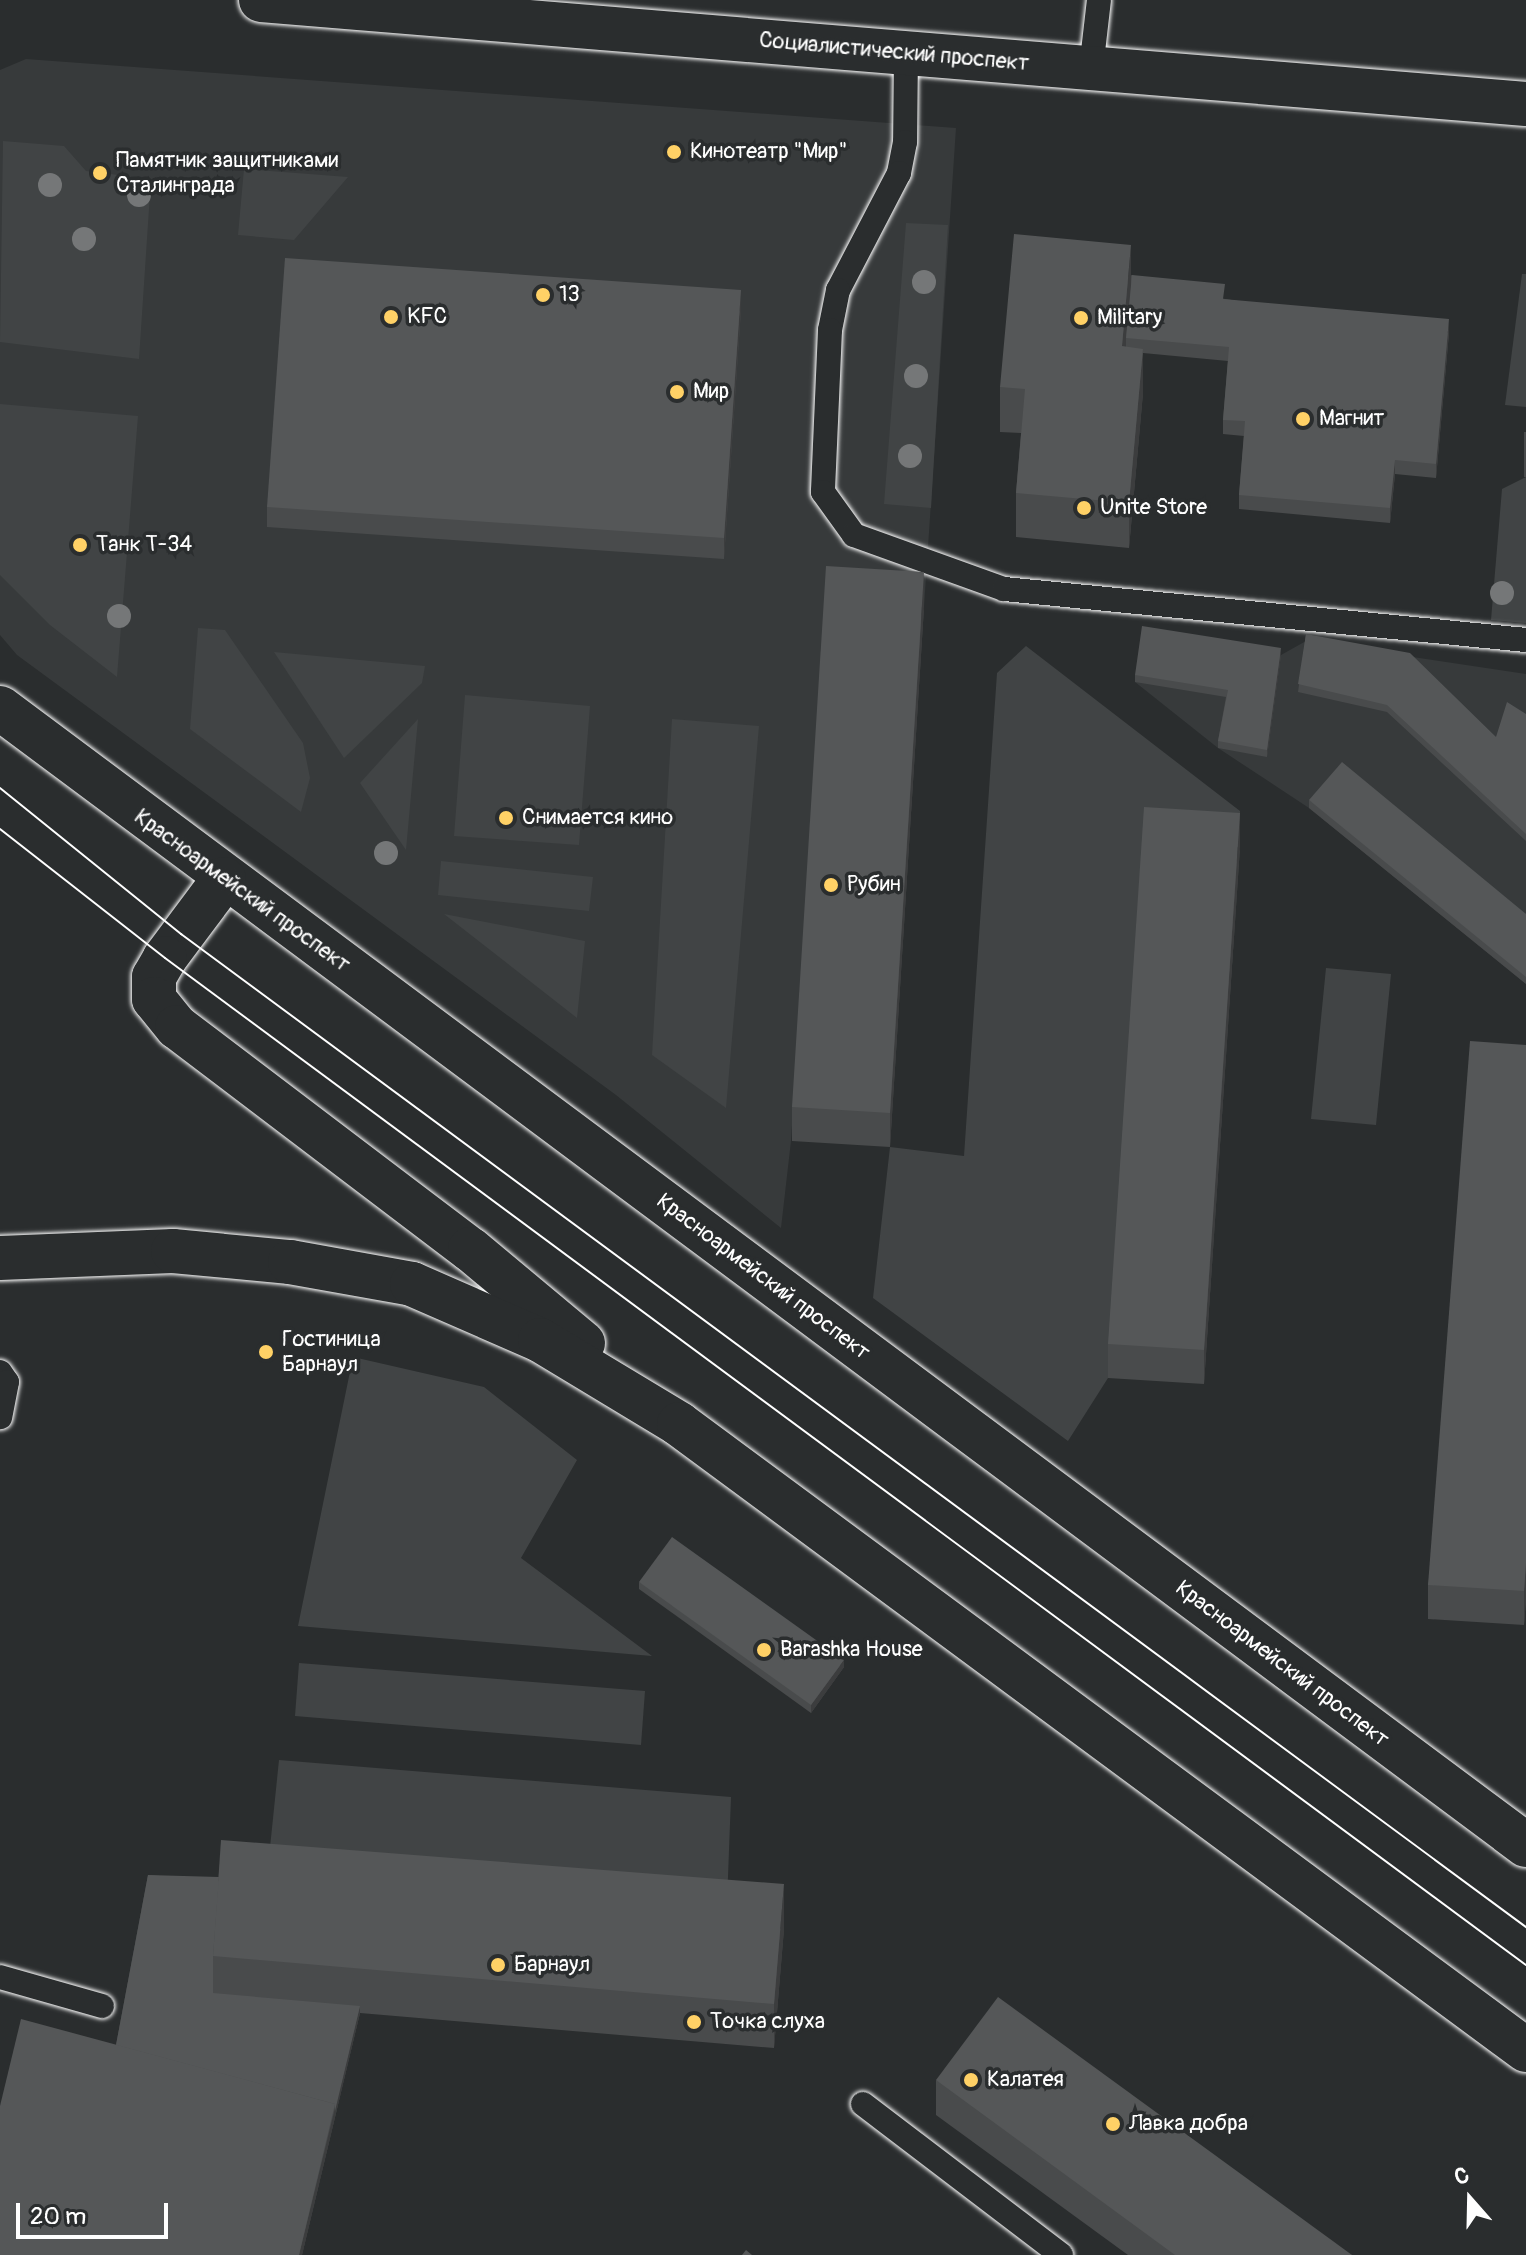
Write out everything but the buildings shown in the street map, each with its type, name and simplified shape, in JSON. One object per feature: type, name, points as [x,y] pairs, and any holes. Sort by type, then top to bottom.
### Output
[{"type":"main road","name":"Социалистический проспект","points":[[261,0],[1526,104]]},
{"type":"main road","name":"Красноармейский проспект","points":[[0,708],[51,750],[224,879],[1526,1845]]},
{"type":"main road","points":[[0,722],[51,750]]},
{"type":"main road","points":[[224,879],[154,977],[154,999],[177,1027],[470,1249],[679,1424],[1526,2050]]},
{"type":"main road","points":[[0,1258],[173,1251],[290,1262],[412,1284],[540,1340],[679,1424]]},
{"type":"lane","points":[[1091,69],[1099,0]]},
{"type":"lane","points":[[906,53],[905,142],[899,173],[838,290],[830,330],[823,492],[854,535],[1004,589],[1526,640]]},
{"type":"lane","points":[[0,1372],[7,1382],[0,1417]]},
{"type":"lane","points":[[0,1977],[102,2006]]},
{"type":"lane","points":[[863,2104],[1061,2255]]},
{"type":"shaded area","points":[[26,59],[956,128],[924,607],[826,601],[791,1141],[781,1228],[616,1095],[17,655],[0,635],[0,70]]},
{"type":"shaded area","points":[[3,141],[64,146],[86,171],[151,179],[139,359],[0,342]]},
{"type":"shaded area","points":[[244,169],[348,177],[294,240],[238,235]]},
{"type":"shaded area","points":[[906,223],[948,225],[931,508],[884,504]]},
{"type":"shaded area","points":[[1522,274],[1526,274],[1526,407],[1505,405]]},
{"type":"shaded area","points":[[0,404],[138,416],[117,677],[50,625],[0,575]]},
{"type":"shaded area","points":[[1526,477],[1526,623],[1491,620],[1502,489]]},
{"type":"shaded area","points":[[198,628],[225,630],[303,743],[310,778],[301,812],[190,729]]},
{"type":"shaded area","points":[[1306,641],[1526,674],[1526,984],[1309,808],[1218,748],[1135,682],[1281,655]]},
{"type":"shaded area","points":[[1026,646],[1240,811],[1240,847],[1144,842],[1108,1378],[1068,1441],[873,1298],[890,1147],[964,1156],[997,673]]},
{"type":"shaded area","points":[[274,652],[425,666],[422,683],[344,758]]},
{"type":"shaded area","points":[[465,695],[590,706],[579,845],[454,836]]},
{"type":"shaded area","points":[[418,719],[406,850],[360,783]]},
{"type":"shaded area","points":[[672,719],[759,726],[726,1108],[652,1055]]},
{"type":"shaded area","points":[[441,861],[593,877],[589,911],[438,895]]},
{"type":"shaded area","points":[[444,914],[585,941],[577,1018]]},
{"type":"shaded area","points":[[1326,968],[1391,974],[1376,1125],[1311,1119]]},
{"type":"shaded area","points":[[353,1357],[484,1387],[577,1460],[521,1558],[652,1656],[298,1626]]},
{"type":"shaded area","points":[[299,1663],[645,1691],[641,1745],[295,1716]]},
{"type":"shaded area","points":[[279,1760],[731,1797],[727,1903],[268,1867]]},
{"type":"tram line","points":[[0,788],[181,934],[1526,1927]]},
{"type":"tram line","points":[[0,829],[165,958],[1526,1965]]},
{"type":"place","name":"Кинотеатр \"Мир\"","points":[[674,152]]},
{"type":"place","name":"Памятник защитниками Сталинграда","points":[[100,173]]},
{"type":"place","name":"13","points":[[543,295]]},
{"type":"place","name":"KFC","points":[[391,317]]},
{"type":"place","name":"Military","points":[[1081,318]]},
{"type":"place","name":"Мир","points":[[677,392]]},
{"type":"place","name":"Магнит","points":[[1303,419]]},
{"type":"place","name":"Unite Store","points":[[1084,508]]},
{"type":"place","name":"Танк Т-34","points":[[80,545]]},
{"type":"place","name":"Снимается кино","points":[[506,818]]},
{"type":"place","name":"Рубин","points":[[831,885]]},
{"type":"place","name":"Гостиница Барнаул","points":[[266,1352]]},
{"type":"place","name":"Barashka House","points":[[764,1650]]},
{"type":"place","name":"Барнаул","points":[[498,1965]]},
{"type":"place","name":"Точка слуха","points":[[694,2022]]},
{"type":"place","name":"Калатея","points":[[971,2080]]},
{"type":"place","name":"Лавка добра","points":[[1113,2124]]}]
